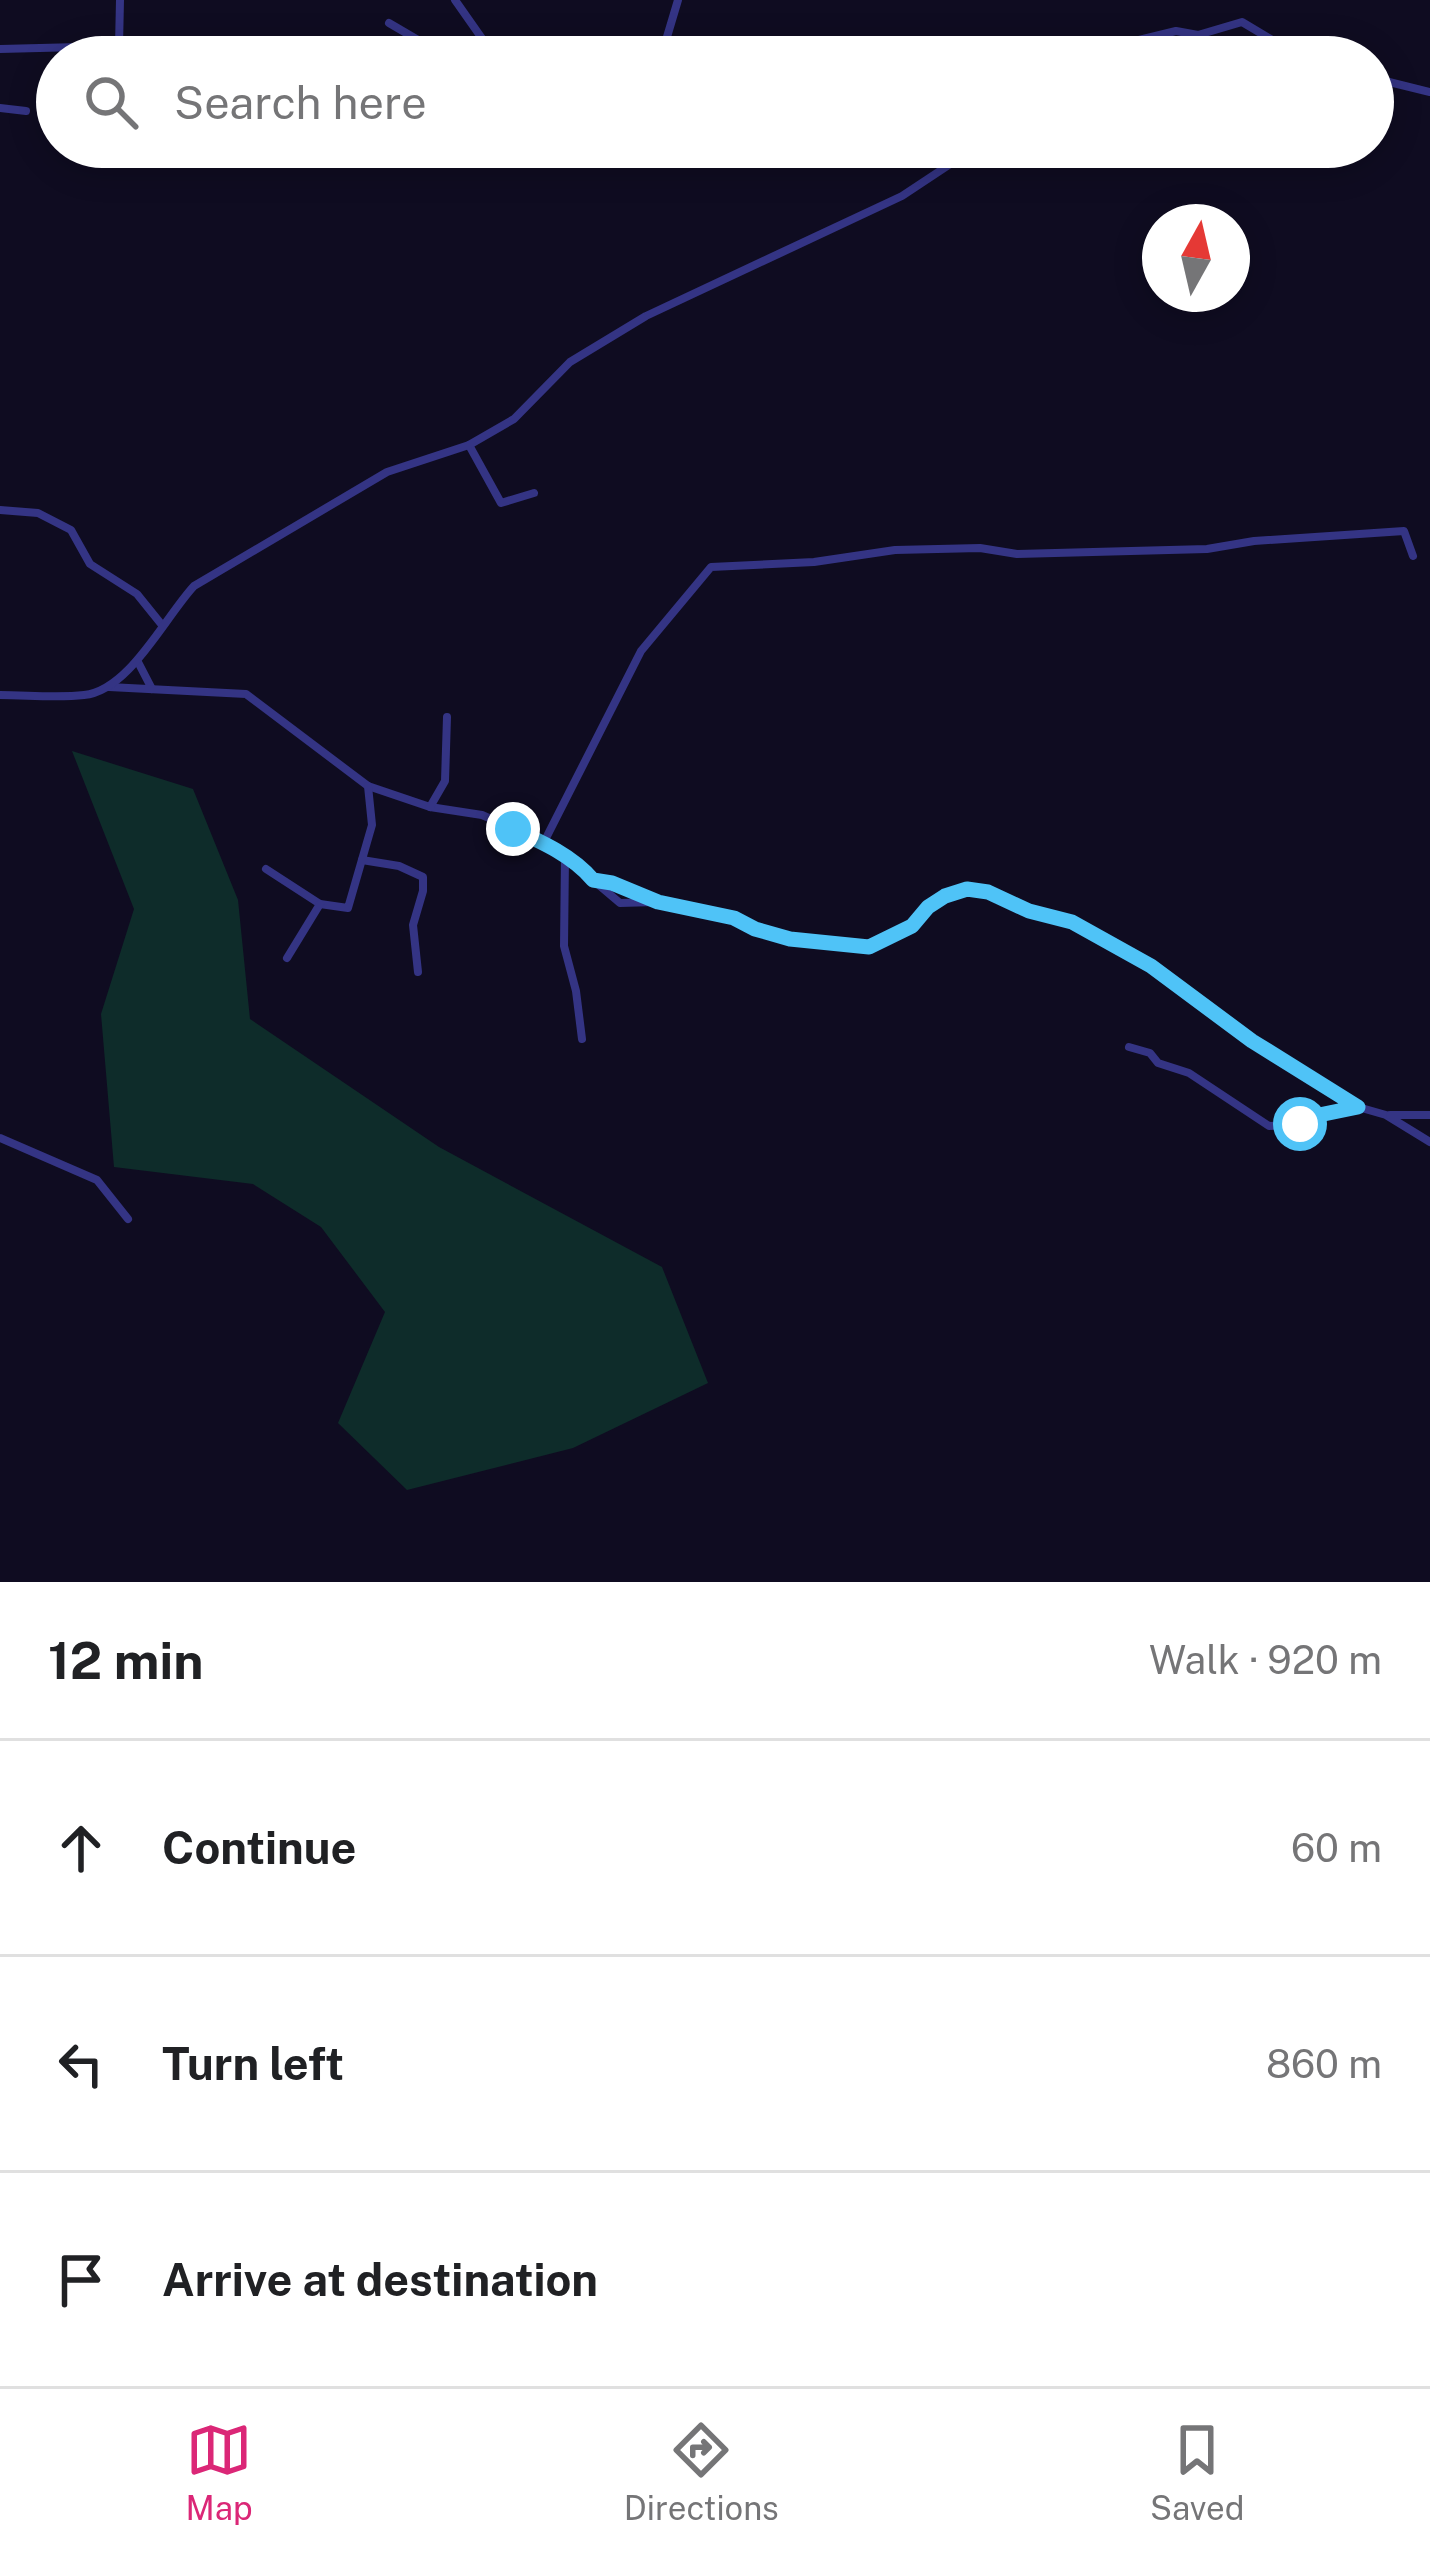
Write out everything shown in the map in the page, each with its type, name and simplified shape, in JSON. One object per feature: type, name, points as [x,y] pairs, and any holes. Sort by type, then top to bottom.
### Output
[{"type":"street","points":[[118,36],[120,0]]},
{"type":"street","points":[[455,0],[480,36]]},
{"type":"street","points":[[667,36],[678,0]]},
{"type":"street","points":[[1155,36],[1176,31],[1198,35],[1242,22],[1265,36]]},
{"type":"street","points":[[389,23],[411,36]]},
{"type":"street","points":[[0,49],[36,48]]},
{"type":"street","points":[[1394,83],[1430,92]]},
{"type":"street","points":[[0,108],[26,111]]},
{"type":"street","points":[[109,687],[137,662],[194,586],[213,574],[387,472],[469,445],[514,418],[570,362],[646,316],[902,196],[944,168]]},
{"type":"street","points":[[469,445],[501,503],[534,493]]},
{"type":"street","points":[[0,510],[38,513],[71,530],[91,564],[137,594],[162,626]]},
{"type":"street","points":[[544,842],[641,651],[711,567],[814,562],[895,550],[980,548],[1017,554],[1207,549],[1254,541],[1404,531],[1413,556]]},
{"type":"street","points":[[137,662],[153,690]]},
{"type":"street","points":[[0,695],[85,695],[109,687],[246,694],[368,786],[430,807],[482,815],[544,842],[620,903],[658,902]]},
{"type":"street","points":[[430,807],[445,781],[447,718]]},
{"type":"street","points":[[266,869],[320,904],[348,908],[372,825],[368,786]]},
{"type":"street","points":[[566,857],[564,946],[582,1039]]},
{"type":"street","points":[[362,860],[398,866],[423,877],[413,925],[418,972]]},
{"type":"street","points":[[593,880],[658,902],[734,918],[790,939],[869,947],[912,926],[945,896],[967,889],[988,892],[1029,911],[1072,922],[1151,966],[1252,1041],[1358,1107],[1386,1115],[1430,1142]]},
{"type":"street","points":[[287,958],[320,904]]},
{"type":"street","points":[[1129,1047],[1150,1052],[1158,1063],[1189,1073],[1269,1126],[1300,1124],[1358,1107]]},
{"type":"street","points":[[1386,1115],[1430,1115]]},
{"type":"street","points":[[0,1138],[97,1180],[128,1219]]},
{"type":"green space","points":[[72,751],[193,789],[238,900],[250,1019],[439,1147],[662,1267],[708,1383],[573,1448],[407,1490],[338,1423],[385,1312],[321,1227],[253,1184],[114,1167],[101,1014],[134,909]]},
{"type":"route","points":[[513,829],[544,842],[593,880],[825,946],[869,947],[912,926],[945,896],[967,889],[1072,922],[1151,966],[1252,1041],[1358,1107],[1300,1124]]}]
